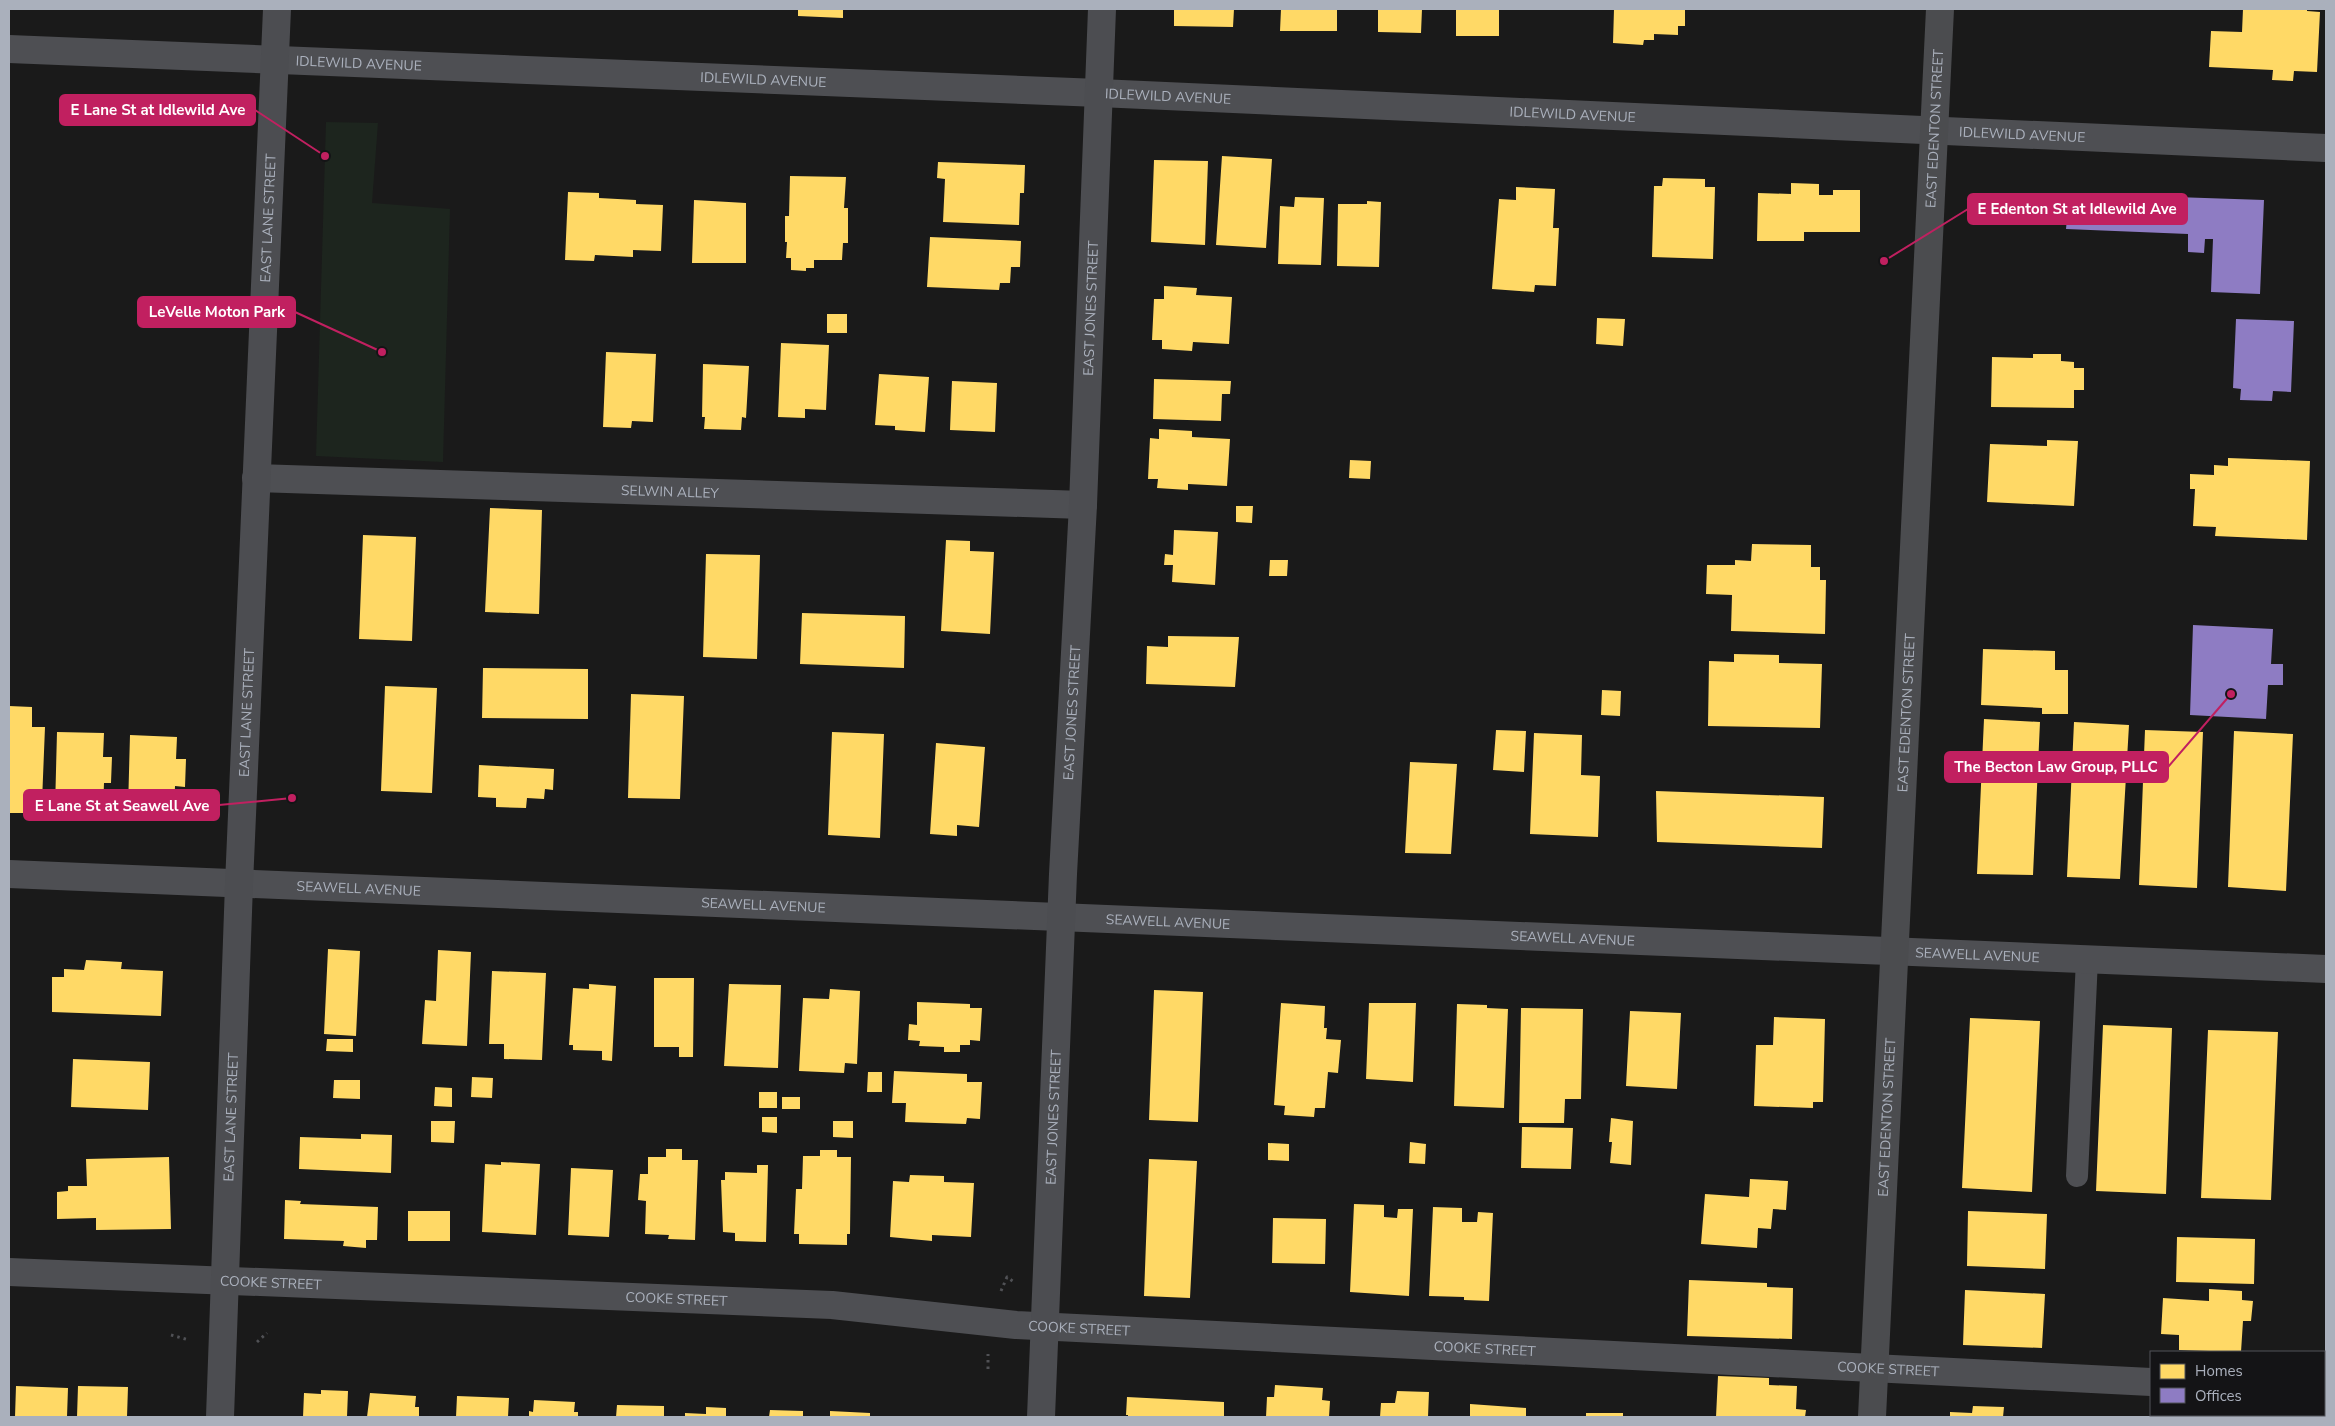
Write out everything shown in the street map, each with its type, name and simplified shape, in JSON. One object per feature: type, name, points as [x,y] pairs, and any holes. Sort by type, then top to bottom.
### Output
[{"type":"main road","name":"EAST EDENTON STREET","points":[[1872,1417],[1940,9]]},
{"type":"street","name":"EAST LANE STREET","points":[[220,1417],[239,884],[277,9]]},
{"type":"street","name":"EAST JONES STREET","points":[[1041,1417],[1062,917],[1083,505],[1102,9]]},
{"type":"street","name":"IDLEWILD AVENUE","points":[[9,49],[1099,93],[2326,148]]},
{"type":"street","name":"SELWIN ALLEY","points":[[256,478],[1083,505]]},
{"type":"street","name":"SEAWELL AVENUE","points":[[9,874],[2326,969]]},
{"type":"street","name":"COOKE STREET","points":[[9,1272],[226,1282],[832,1304],[1044,1327],[2150,1382]]},
{"type":"lane","points":[[2077,1176],[2087,959]]},
{"type":"path","points":[[1000,1294],[1007,1277]]},
{"type":"path","points":[[257,1342],[267,1333]]},
{"type":"path","points":[[171,1335],[190,1340]]},
{"type":"shaded area","points":[[326,122],[378,123],[372,203],[450,209],[443,462],[316,456]]},
{"type":"building: Homes","points":[[798,9],[843,9],[843,18],[798,16]]},
{"type":"building: Homes","points":[[1174,9],[1234,9],[1233,27],[1174,26]]},
{"type":"building: Homes","points":[[1281,9],[1337,9],[1337,31],[1280,31]]},
{"type":"building: Homes","points":[[1378,9],[1422,9],[1421,33],[1378,32]]},
{"type":"building: Homes","points":[[1456,9],[1499,9],[1499,36],[1456,36]]},
{"type":"building: Homes","points":[[1614,9],[1685,9],[1685,26],[1678,26],[1678,35],[1654,34],[1654,40],[1644,40],[1643,45],[1613,43]]},
{"type":"building: Homes","points":[[2243,9],[2307,9],[2307,11],[2320,12],[2317,72],[2294,71],[2293,81],[2272,80],[2273,70],[2209,67],[2211,31],[2242,32]]},
{"type":"building: Homes","points":[[1222,156],[1272,159],[1266,248],[1216,245]]},
{"type":"building: Homes","points":[[1154,160],[1208,161],[1205,245],[1151,242]]},
{"type":"building: Homes","points":[[938,162],[1025,165],[1024,193],[1020,193],[1019,225],[943,222],[945,179],[937,178]]},
{"type":"building: Homes","points":[[790,176],[846,177],[844,208],[848,208],[848,243],[843,243],[842,260],[814,260],[814,268],[806,268],[806,271],[791,270],[791,258],[786,258],[787,242],[785,242],[785,216],[789,216]]},
{"type":"building: Homes","points":[[1663,178],[1705,179],[1705,187],[1715,187],[1713,259],[1652,257],[1654,186],[1662,186]]},
{"type":"building: Homes","points":[[1791,183],[1819,184],[1819,195],[1833,195],[1833,190],[1860,190],[1860,232],[1804,232],[1804,241],[1757,241],[1758,193],[1791,194]]},
{"type":"building: Homes","points":[[1516,187],[1555,189],[1553,228],[1559,228],[1556,286],[1535,285],[1534,292],[1492,289],[1499,199],[1516,200]]},
{"type":"building: Homes","points":[[568,192],[599,193],[599,198],[636,200],[636,204],[663,205],[661,251],[633,250],[633,257],[595,255],[594,261],[565,260]]},
{"type":"building: Homes","points":[[1295,197],[1324,198],[1321,265],[1278,264],[1280,206],[1294,207]]},
{"type":"building: Homes","points":[[694,200],[746,203],[746,263],[692,263]]},
{"type":"building: Homes","points":[[1367,201],[1381,202],[1379,267],[1337,266],[1338,204],[1367,204]]},
{"type":"building: Homes","points":[[930,237],[1021,241],[1020,267],[1011,267],[1010,283],[1000,283],[999,290],[927,287]]},
{"type":"building: Homes","points":[[1164,286],[1197,288],[1196,295],[1232,297],[1229,344],[1193,342],[1192,351],[1162,349],[1162,340],[1152,340],[1154,299],[1164,299]]},
{"type":"building: Homes","points":[[827,314],[847,314],[847,333],[827,333]]},
{"type":"building: Homes","points":[[1597,318],[1625,319],[1623,346],[1596,344]]},
{"type":"building: Homes","points":[[781,343],[829,345],[826,410],[805,409],[805,418],[778,417]]},
{"type":"building: Homes","points":[[606,352],[656,354],[653,422],[632,421],[631,428],[603,427]]},
{"type":"building: Homes","points":[[2033,354],[2061,354],[2061,361],[2074,362],[2074,368],[2084,368],[2084,390],[2074,390],[2074,408],[1991,407],[1992,357],[2033,358]]},
{"type":"building: Homes","points":[[703,364],[749,366],[746,418],[742,417],[741,430],[704,429],[705,417],[702,417]]},
{"type":"building: Homes","points":[[879,374],[929,377],[925,432],[895,430],[895,426],[875,425]]},
{"type":"building: Homes","points":[[1154,379],[1231,381],[1230,394],[1222,394],[1221,421],[1153,419]]},
{"type":"building: Homes","points":[[952,381],[997,383],[995,432],[950,430]]},
{"type":"building: Homes","points":[[1159,429],[1192,431],[1192,437],[1230,439],[1227,486],[1188,484],[1188,490],[1157,488],[1158,479],[1148,479],[1150,438],[1159,439]]},
{"type":"building: Homes","points":[[2047,440],[2078,441],[2074,506],[1987,502],[1990,444],[2047,446]]},
{"type":"building: Homes","points":[[2228,458],[2310,461],[2307,540],[2215,536],[2216,527],[2193,526],[2195,489],[2190,489],[2190,474],[2214,475],[2214,465],[2228,466]]},
{"type":"building: Homes","points":[[1350,460],[1371,461],[1370,479],[1349,478]]},
{"type":"building: Homes","points":[[1236,506],[1253,506],[1252,523],[1236,522]]},
{"type":"building: Homes","points":[[490,508],[542,510],[539,614],[485,612]]},
{"type":"building: Homes","points":[[1174,530],[1218,532],[1215,585],[1172,582],[1173,565],[1164,565],[1165,554],[1173,555]]},
{"type":"building: Homes","points":[[363,535],[416,537],[412,641],[359,639]]},
{"type":"building: Homes","points":[[946,540],[970,541],[970,551],[994,552],[990,634],[941,631]]},
{"type":"building: Homes","points":[[1752,544],[1811,545],[1811,567],[1820,567],[1820,580],[1826,580],[1825,634],[1731,631],[1732,595],[1706,594],[1707,565],[1735,565],[1735,560],[1751,561]]},
{"type":"building: Homes","points":[[706,554],[760,555],[757,659],[703,657]]},
{"type":"building: Homes","points":[[1270,560],[1288,560],[1287,576],[1269,576]]},
{"type":"building: Homes","points":[[802,613],[905,616],[904,668],[800,664]]},
{"type":"building: Homes","points":[[1168,636],[1239,637],[1235,687],[1146,684],[1147,646],[1168,647]]},
{"type":"building: Homes","points":[[1983,649],[2055,651],[2055,670],[2068,670],[2068,714],[2042,714],[2042,708],[1981,705]]},
{"type":"building: Homes","points":[[1734,654],[1779,655],[1779,663],[1822,664],[1820,728],[1708,726],[1709,661],[1734,662]]},
{"type":"building: Homes","points":[[483,668],[588,669],[588,719],[482,718]]},
{"type":"building: Homes","points":[[385,686],[437,688],[432,793],[381,791]]},
{"type":"building: Homes","points":[[1602,690],[1621,691],[1620,716],[1601,715]]},
{"type":"building: Homes","points":[[631,694],[684,696],[680,799],[628,798]]},
{"type":"building: Homes","points":[[9,706],[32,707],[32,727],[45,727],[42,802],[35,801],[35,813],[9,813]]},
{"type":"building: Homes","points":[[1984,719],[2040,722],[2033,875],[1977,874]]},
{"type":"building: Homes","points":[[2074,722],[2129,725],[2120,879],[2067,877]]},
{"type":"building: Homes","points":[[1496,730],[1526,731],[1524,772],[1493,770]]},
{"type":"building: Homes","points":[[2145,730],[2203,732],[2197,888],[2139,885]]},
{"type":"building: Homes","points":[[2234,731],[2293,734],[2286,891],[2228,887]]},
{"type":"building: Homes","points":[[57,732],[104,733],[103,757],[112,757],[111,783],[104,783],[103,810],[55,809]]},
{"type":"building: Homes","points":[[832,732],[884,734],[880,838],[828,835]]},
{"type":"building: Homes","points":[[1534,733],[1582,735],[1581,775],[1600,776],[1598,837],[1530,834]]},
{"type":"building: Homes","points":[[130,735],[177,737],[176,759],[186,759],[185,787],[175,786],[174,810],[128,809]]},
{"type":"building: Homes","points":[[936,743],[985,747],[979,827],[957,825],[957,836],[930,834]]},
{"type":"building: Homes","points":[[1410,762],[1457,764],[1451,854],[1405,853]]},
{"type":"building: Homes","points":[[479,765],[554,769],[553,790],[545,789],[544,799],[527,798],[526,808],[496,807],[496,798],[478,797]]},
{"type":"building: Homes","points":[[1656,791],[1824,797],[1822,848],[1657,842]]},
{"type":"building: Homes","points":[[328,949],[360,951],[356,1036],[324,1034]]},
{"type":"building: Homes","points":[[438,950],[471,952],[467,1046],[422,1044],[425,1000],[436,1001]]},
{"type":"building: Homes","points":[[86,960],[122,962],[121,969],[163,971],[161,1016],[52,1012],[52,977],[64,977],[64,969],[84,970]]},
{"type":"building: Homes","points":[[492,971],[546,973],[542,1060],[504,1059],[504,1044],[489,1044]]},
{"type":"building: Homes","points":[[654,978],[694,978],[693,1057],[679,1057],[679,1047],[654,1047]]},
{"type":"building: Homes","points":[[589,984],[616,986],[612,1061],[602,1060],[602,1051],[573,1050],[573,1045],[569,1045],[573,988],[589,989]]},
{"type":"building: Homes","points":[[729,984],[781,985],[778,1068],[724,1066]]},
{"type":"building: Homes","points":[[830,989],[860,991],[857,1064],[845,1063],[844,1073],[799,1071],[803,998],[829,999]]},
{"type":"building: Homes","points":[[1154,990],[1203,992],[1198,1122],[1149,1120]]},
{"type":"building: Homes","points":[[917,1002],[970,1004],[970,1008],[982,1008],[980,1041],[970,1040],[970,1045],[960,1045],[960,1052],[944,1052],[944,1047],[919,1046],[920,1041],[908,1040],[909,1024],[917,1025]]},
{"type":"building: Homes","points":[[1281,1003],[1325,1006],[1324,1028],[1327,1028],[1326,1039],[1341,1040],[1338,1073],[1328,1072],[1325,1108],[1315,1108],[1314,1117],[1284,1115],[1285,1106],[1274,1105]]},
{"type":"building: Homes","points":[[1369,1003],[1416,1003],[1413,1082],[1366,1079]]},
{"type":"building: Homes","points":[[1457,1004],[1487,1005],[1487,1008],[1508,1009],[1504,1108],[1454,1106]]},
{"type":"building: Homes","points":[[1521,1008],[1583,1009],[1581,1099],[1565,1099],[1564,1123],[1519,1123]]},
{"type":"building: Homes","points":[[1630,1011],[1681,1013],[1677,1089],[1626,1086]]},
{"type":"building: Homes","points":[[1774,1017],[1825,1019],[1823,1102],[1813,1102],[1813,1108],[1754,1106],[1756,1045],[1773,1045]]},
{"type":"building: Homes","points":[[1970,1018],[2040,1021],[2032,1192],[1962,1188]]},
{"type":"building: Homes","points":[[2103,1025],[2172,1028],[2166,1194],[2096,1191]]},
{"type":"building: Homes","points":[[2208,1030],[2278,1032],[2271,1200],[2201,1198]]},
{"type":"building: Homes","points":[[327,1039],[353,1039],[353,1052],[326,1051]]},
{"type":"building: Homes","points":[[73,1059],[150,1062],[148,1110],[71,1107]]},
{"type":"building: Homes","points":[[894,1071],[967,1074],[967,1082],[982,1082],[980,1119],[967,1118],[966,1124],[905,1122],[906,1103],[892,1103]]},
{"type":"building: Homes","points":[[868,1072],[882,1072],[882,1092],[867,1092]]},
{"type":"building: Homes","points":[[472,1077],[493,1078],[492,1098],[471,1097]]},
{"type":"building: Homes","points":[[334,1080],[360,1080],[360,1099],[333,1098]]},
{"type":"building: Homes","points":[[435,1087],[452,1088],[452,1107],[434,1106]]},
{"type":"building: Homes","points":[[759,1092],[777,1092],[777,1108],[759,1108]]},
{"type":"building: Homes","points":[[782,1097],[800,1097],[800,1109],[782,1109]]},
{"type":"building: Homes","points":[[762,1117],[777,1117],[777,1133],[762,1132]]},
{"type":"building: Homes","points":[[1611,1118],[1633,1121],[1631,1165],[1610,1163],[1612,1142],[1609,1142]]},
{"type":"building: Homes","points":[[431,1121],[455,1121],[454,1143],[431,1142]]},
{"type":"building: Homes","points":[[833,1121],[853,1121],[853,1138],[833,1137]]},
{"type":"building: Homes","points":[[1522,1127],[1573,1128],[1571,1169],[1521,1168]]},
{"type":"building: Homes","points":[[361,1134],[392,1135],[391,1173],[299,1169],[300,1137],[361,1139]]},
{"type":"building: Homes","points":[[1410,1142],[1426,1144],[1425,1164],[1409,1163]]},
{"type":"building: Homes","points":[[1268,1143],[1289,1144],[1289,1161],[1268,1160]]},
{"type":"building: Homes","points":[[666,1149],[682,1149],[682,1160],[698,1160],[695,1240],[668,1239],[669,1235],[645,1234],[646,1201],[638,1200],[640,1174],[648,1174],[648,1157],[666,1157]]},
{"type":"building: Homes","points":[[820,1150],[837,1150],[837,1157],[851,1157],[850,1234],[847,1234],[847,1245],[799,1244],[799,1234],[794,1234],[796,1189],[802,1189],[803,1156],[820,1156]]},
{"type":"building: Homes","points":[[169,1157],[171,1229],[96,1230],[96,1218],[57,1219],[57,1192],[68,1191],[68,1186],[87,1186],[86,1159]]},
{"type":"building: Homes","points":[[1149,1159],[1197,1161],[1190,1298],[1144,1296]]},
{"type":"building: Homes","points":[[501,1162],[540,1164],[536,1235],[482,1232],[485,1164],[501,1165]]},
{"type":"building: Homes","points":[[757,1165],[768,1165],[766,1242],[735,1241],[735,1233],[723,1232],[721,1180],[725,1180],[725,1172],[757,1173]]},
{"type":"building: Homes","points":[[571,1168],[613,1170],[609,1237],[568,1235]]},
{"type":"building: Homes","points":[[910,1175],[944,1176],[944,1182],[974,1183],[971,1237],[932,1235],[932,1241],[890,1237],[893,1181],[909,1182]]},
{"type":"building: Homes","points":[[1750,1179],[1788,1181],[1786,1210],[1773,1209],[1771,1229],[1758,1228],[1757,1248],[1701,1244],[1705,1194],[1749,1197]]},
{"type":"building: Homes","points":[[285,1200],[301,1201],[300,1204],[378,1207],[377,1240],[366,1240],[366,1248],[343,1246],[344,1241],[284,1239]]},
{"type":"building: Homes","points":[[1354,1204],[1384,1205],[1384,1217],[1397,1218],[1398,1209],[1413,1209],[1409,1296],[1350,1292]]},
{"type":"building: Homes","points":[[1433,1207],[1462,1208],[1462,1222],[1477,1222],[1478,1212],[1493,1213],[1489,1301],[1464,1300],[1464,1297],[1429,1296]]},
{"type":"building: Homes","points":[[408,1211],[450,1211],[450,1241],[408,1241]]},
{"type":"building: Homes","points":[[1968,1211],[2047,1214],[2045,1269],[1967,1266]]},
{"type":"building: Homes","points":[[1273,1218],[1326,1219],[1325,1264],[1272,1263]]},
{"type":"building: Homes","points":[[2177,1237],[2255,1239],[2254,1284],[2176,1282]]},
{"type":"building: Homes","points":[[1689,1280],[1767,1283],[1767,1287],[1793,1288],[1792,1339],[1687,1336]]},
{"type":"building: Homes","points":[[2209,1289],[2242,1291],[2242,1300],[2253,1301],[2251,1321],[2243,1321],[2241,1351],[2179,1350],[2179,1335],[2161,1334],[2163,1298],[2209,1301]]},
{"type":"building: Homes","points":[[1965,1290],[2045,1294],[2042,1348],[1963,1345]]},
{"type":"building: Homes","points":[[1718,1376],[1769,1378],[1769,1385],[1797,1386],[1796,1409],[1806,1410],[1805,1417],[1716,1417]]},
{"type":"building: Homes","points":[[1275,1385],[1323,1388],[1322,1400],[1330,1401],[1329,1417],[1266,1417],[1267,1397],[1274,1397]]},
{"type":"building: Homes","points":[[16,1386],[68,1388],[67,1417],[15,1417]]},
{"type":"building: Homes","points":[[78,1386],[128,1387],[127,1417],[77,1417]]},
{"type":"building: Homes","points":[[321,1390],[348,1391],[347,1417],[303,1417],[304,1393],[321,1394]]},
{"type":"building: Homes","points":[[1397,1391],[1429,1392],[1428,1417],[1380,1417],[1381,1403],[1395,1403]]},
{"type":"building: Homes","points":[[370,1393],[416,1396],[415,1407],[419,1407],[419,1417],[367,1417]]},
{"type":"building: Homes","points":[[457,1396],[509,1398],[508,1417],[456,1417]]},
{"type":"building: Homes","points":[[1127,1397],[1224,1402],[1224,1417],[1128,1417],[1126,1415]]},
{"type":"building: Homes","points":[[534,1400],[575,1402],[574,1412],[578,1412],[578,1417],[529,1417],[529,1411],[533,1412]]},
{"type":"building: Homes","points":[[1470,1404],[1526,1408],[1526,1417],[1470,1417]]},
{"type":"building: Homes","points":[[617,1405],[664,1406],[664,1417],[616,1417]]},
{"type":"building: Homes","points":[[1973,1406],[2004,1407],[2003,1417],[1950,1417],[1950,1412],[1972,1413]]},
{"type":"building: Homes","points":[[706,1407],[726,1408],[726,1417],[685,1417],[685,1413],[706,1414]]},
{"type":"building: Homes","points":[[770,1410],[803,1411],[803,1417],[769,1417]]},
{"type":"building: Homes","points":[[830,1411],[870,1413],[870,1417],[830,1417]]},
{"type":"building: Homes","points":[[1586,1413],[1623,1413],[1623,1417],[1586,1417]]},
{"type":"building: Offices","points":[[2057,193],[2264,200],[2260,294],[2211,292],[2213,239],[2205,239],[2204,253],[2188,252],[2188,234],[2066,229],[2067,218],[2056,218]]},
{"type":"building: Offices","points":[[2236,319],[2294,321],[2291,392],[2273,391],[2272,401],[2240,400],[2241,389],[2233,388]]},
{"type":"building: Offices","points":[[2193,625],[2273,629],[2271,664],[2283,664],[2283,685],[2268,685],[2266,719],[2190,715]]},
{"type":"place","name":"E Lane St at Idlewild Ave","points":[[325,156]]},
{"type":"place","name":"E Edenton St at Idlewild Ave","points":[[1884,261]]},
{"type":"place","name":"LeVelle Moton Park","points":[[382,352]]},
{"type":"place","name":"The Becton Law Group, PLLC","points":[[2231,694]]},
{"type":"place","name":"E Lane St at Seawell Ave","points":[[292,798]]}]
